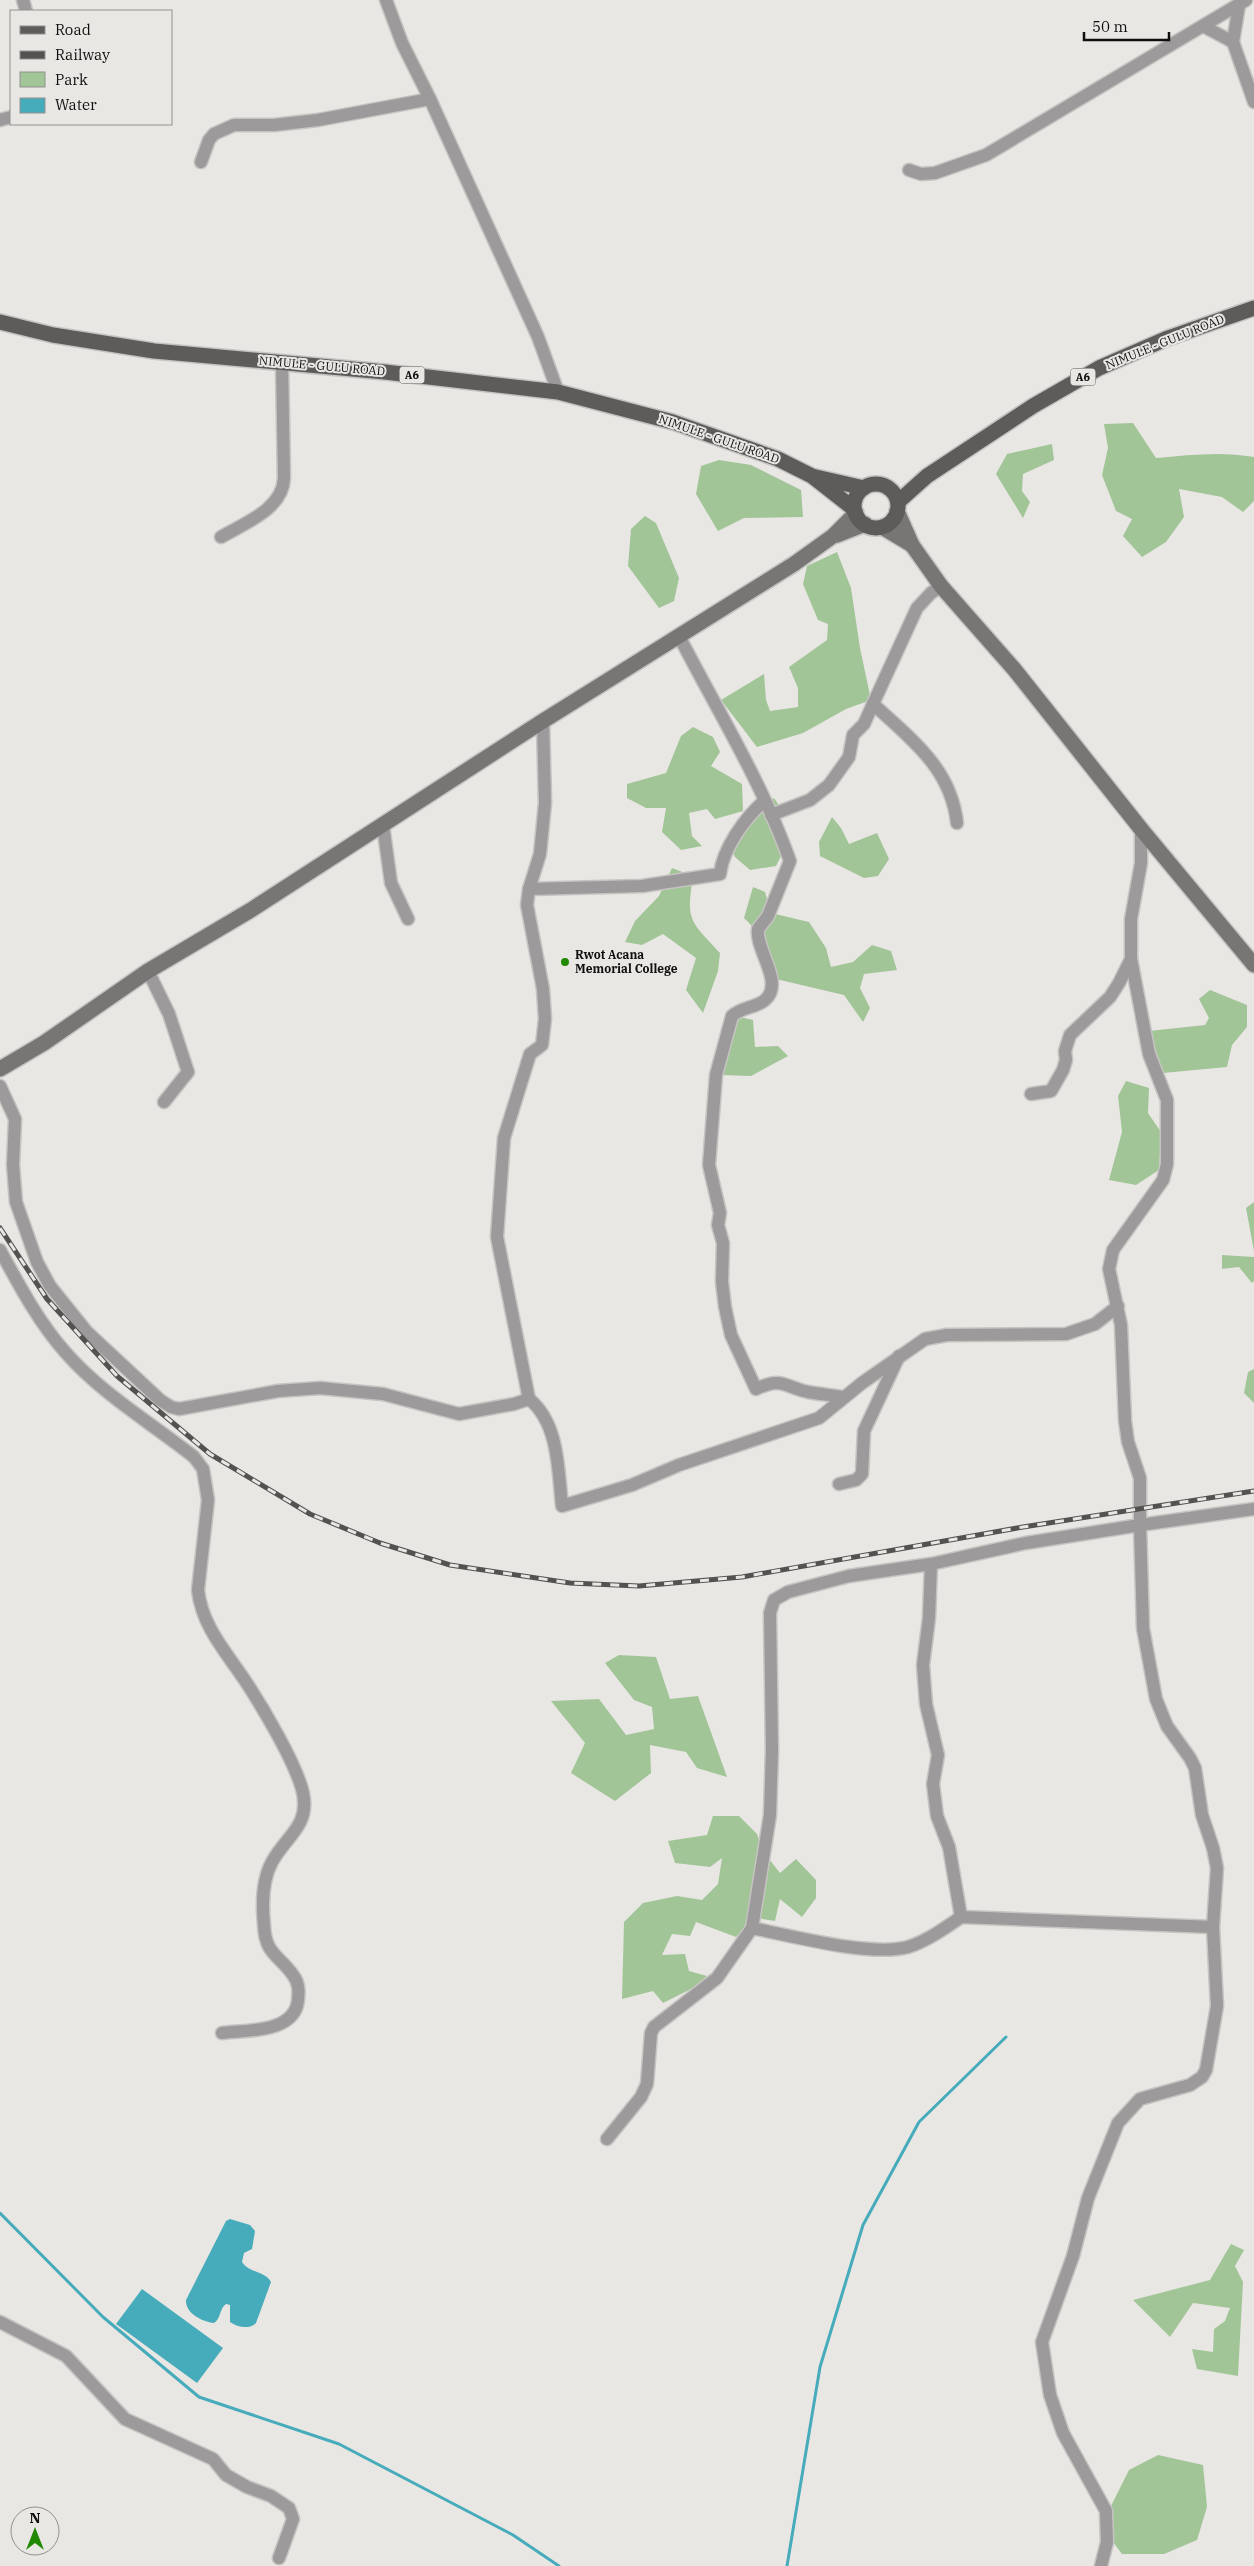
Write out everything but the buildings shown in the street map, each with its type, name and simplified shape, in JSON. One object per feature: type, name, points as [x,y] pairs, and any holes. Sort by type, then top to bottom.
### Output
[{"type":"main road","name":"NIMULE - GULU ROAD","points":[[898,507],[927,476],[1033,406],[1099,368],[1168,338],[1254,308]]},
{"type":"main road","name":"NIMULE - GULU ROAD","points":[[0,322],[53,335],[154,351],[558,392],[673,422],[778,459],[812,476],[864,488]]},
{"type":"main road","name":"NIMULE - GULU ROAD","points":[[812,476],[858,515]]},
{"type":"main road","name":"NIMULE - GULU ROAD","points":[[887,487],[927,476]]},
{"type":"main road","name":"A6","points":[[864,488],[873,484],[887,487]]},
{"type":"main road","points":[[887,487],[894,493],[912,545],[941,586],[1014,669],[1141,829],[1254,965]]},
{"type":"main road","points":[[0,1069],[44,1043],[148,972],[251,910],[543,721],[794,564],[858,515],[857,494],[864,488]]},
{"type":"main road","name":"A6","points":[[858,515],[873,528],[882,527],[893,520],[898,507]]},
{"type":"main road","points":[[882,527],[912,545]]},
{"type":"street","points":[[386,0],[402,43],[430,99],[538,338],[558,392]]},
{"type":"street","points":[[909,170],[920,174],[935,173],[986,155],[1243,2]]},
{"type":"street","points":[[1243,2],[1233,42],[1254,102]]},
{"type":"street","points":[[1203,26],[1233,42]]},
{"type":"street","points":[[201,162],[209,140],[214,134],[234,125],[318,120],[430,99]]},
{"type":"street","points":[[221,537],[267,509],[282,491],[284,478],[282,363]]},
{"type":"street","points":[[772,815],[810,800],[829,785],[849,757],[854,735],[864,724],[917,608],[931,593],[941,586]]},
{"type":"street","points":[[679,636],[747,762],[772,815],[790,861],[771,910],[758,929],[757,935],[760,948],[771,972],[771,986],[765,1000],[732,1016],[716,1075],[709,1165],[720,1213],[718,1225],[723,1242],[722,1282],[731,1336],[756,1389],[768,1383],[788,1384],[805,1391],[843,1397]]},
{"type":"street","points":[[873,704],[927,753],[949,789],[957,823]]},
{"type":"street","points":[[543,721],[545,803],[540,854],[526,905],[543,989],[545,1020],[542,1045],[530,1054],[504,1138],[497,1238],[529,1399],[541,1410],[550,1429],[562,1506],[632,1485],[679,1465],[819,1418],[843,1397],[899,1356],[918,1343],[935,1336],[1066,1334],[1095,1324],[1118,1306]]},
{"type":"street","points":[[529,889],[642,886],[720,874],[728,850],[741,828],[764,801]]},
{"type":"street","points":[[384,825],[391,883],[408,918]]},
{"type":"street","points":[[1101,2566],[1107,2542],[1106,2511],[1063,2433],[1050,2394],[1042,2342],[1073,2256],[1088,2198],[1118,2123],[1140,2099],[1190,2084],[1204,2074],[1217,2006],[1214,1927],[1217,1880],[1215,1858],[1202,1815],[1195,1768],[1172,1734],[1160,1710],[1149,1663],[1143,1628],[1140,1478],[1128,1442],[1123,1404],[1122,1343],[1118,1306],[1110,1277],[1111,1256],[1163,1180],[1167,1164],[1167,1100],[1149,1054],[1131,959],[1131,919],[1140,863],[1141,829]]},
{"type":"street","points":[[1031,1094],[1051,1091],[1063,1070],[1066,1060],[1064,1051],[1070,1035],[1110,997],[1120,983],[1131,959]]},
{"type":"street","points":[[148,972],[169,1014],[188,1072],[164,1102]]},
{"type":"street","points":[[0,1086],[15,1119],[13,1165],[16,1202],[31,1249],[41,1270],[68,1310],[87,1332],[160,1400],[171,1407],[190,1408],[285,1390],[320,1388],[383,1394],[459,1414],[514,1404],[529,1399]]},
{"type":"street","points":[[0,1271],[2,1253]]},
{"type":"street","points":[[2,1253],[28,1299],[66,1353],[116,1399],[194,1457],[203,1469],[208,1500],[198,1590],[199,1600],[205,1619],[225,1655],[246,1681],[300,1780],[306,1809],[302,1822],[272,1862],[266,1879],[263,1908],[264,1938],[274,1957],[292,1974],[298,1984],[297,2008],[290,2018],[278,2026],[222,2033]]},
{"type":"street","points":[[839,1484],[856,1480],[862,1474],[864,1431],[899,1356]]},
{"type":"street","points":[[607,2139],[641,2098],[647,2084],[651,2033],[654,2027],[717,1978],[752,1928],[770,1815],[772,1750],[770,1613],[774,1600],[788,1592],[849,1576],[931,1564],[1026,1543],[1254,1509]]},
{"type":"street","points":[[931,1564],[923,1665],[926,1704],[938,1755],[933,1784],[937,1816],[949,1847],[961,1917]]},
{"type":"street","points":[[752,1928],[876,1950],[910,1946],[940,1931],[961,1917],[1214,1927]]},
{"type":"street","points":[[0,2322],[66,2356],[125,2419],[213,2459],[226,2476],[247,2487],[271,2496],[290,2508],[293,2519],[279,2558]]},
{"type":"green space","points":[[1133,423],[1156,458],[1217,454],[1254,457],[1254,501],[1243,512],[1222,497],[1179,489],[1184,517],[1166,542],[1142,557],[1123,536],[1132,519],[1116,511],[1102,475],[1108,448],[1104,424]]},
{"type":"green space","points":[[1052,444],[1054,460],[1023,474],[1022,491],[1030,502],[1023,518],[996,474],[1007,454]]},
{"type":"green space","points":[[719,460],[751,465],[801,490],[803,517],[744,518],[718,531],[696,494],[701,466]]},
{"type":"green space","points":[[645,516],[656,523],[679,578],[674,601],[659,608],[628,566],[631,529]]},
{"type":"green space","points":[[837,552],[851,588],[860,648],[871,700],[846,709],[803,733],[757,747],[721,700],[764,674],[766,700],[770,711],[798,707],[798,688],[789,667],[827,640],[828,624],[818,620],[803,584],[807,566]]},
{"type":"green space","points":[[693,727],[713,737],[720,752],[711,766],[742,784],[743,811],[715,819],[707,809],[689,813],[692,836],[702,846],[681,850],[662,832],[666,808],[646,808],[627,798],[627,784],[666,773],[681,736]]},
{"type":"green space","points":[[774,798],[782,810],[773,828],[783,852],[776,866],[750,870],[735,857],[730,845],[753,815]]},
{"type":"green space","points":[[832,817],[841,828],[849,844],[877,833],[889,859],[878,876],[864,878],[820,856],[819,842]]},
{"type":"green space","points":[[672,868],[693,876],[690,903],[693,919],[702,934],[720,953],[718,971],[703,1013],[686,990],[696,958],[663,934],[642,945],[625,942],[635,921],[659,896]]},
{"type":"green space","points":[[753,887],[765,892],[771,913],[809,922],[826,948],[831,967],[853,962],[872,945],[891,951],[897,970],[864,974],[860,988],[870,1008],[863,1022],[844,995],[763,976],[761,944],[756,931],[744,918]]},
{"type":"green space","points":[[1210,990],[1247,1005],[1247,1027],[1232,1045],[1227,1067],[1163,1073],[1149,1031],[1205,1025],[1209,1018],[1199,999]]},
{"type":"green space","points":[[740,1017],[753,1020],[755,1047],[778,1046],[788,1056],[751,1076],[721,1075],[728,1035]]},
{"type":"green space","points":[[1126,1081],[1149,1088],[1148,1113],[1161,1132],[1159,1170],[1136,1185],[1109,1180],[1122,1132],[1118,1096]]},
{"type":"green space","points":[[1254,1202],[1254,1251],[1246,1208]]},
{"type":"green space","points":[[1222,1255],[1254,1257],[1254,1281],[1252,1283],[1239,1267],[1222,1269]]},
{"type":"green space","points":[[1254,1369],[1254,1403],[1244,1393],[1248,1372]]},
{"type":"green space","points":[[619,1655],[656,1657],[670,1699],[698,1696],[727,1777],[697,1768],[686,1752],[650,1745],[651,1773],[615,1801],[571,1773],[585,1743],[551,1701],[599,1699],[626,1735],[654,1729],[652,1707],[634,1700],[605,1663]]},
{"type":"green space","points":[[713,1816],[739,1816],[757,1834],[762,1850],[780,1873],[796,1859],[816,1880],[816,1898],[802,1917],[780,1899],[775,1921],[756,1918],[736,1937],[696,1922],[690,1936],[672,1934],[662,1955],[685,1954],[689,1971],[707,1976],[693,1988],[663,2003],[653,1991],[622,1999],[624,1922],[643,1903],[677,1896],[702,1900],[718,1884],[722,1858],[710,1867],[675,1863],[668,1841],[707,1835]]},
{"type":"green space","points":[[1231,2244],[1244,2250],[1235,2266],[1243,2282],[1238,2376],[1197,2369],[1192,2349],[1213,2352],[1214,2329],[1225,2321],[1230,2308],[1193,2303],[1170,2337],[1133,2300],[1210,2280]]},
{"type":"green space","points":[[1158,2455],[1203,2465],[1207,2507],[1197,2540],[1164,2554],[1122,2554],[1101,2526],[1129,2470]]},
{"type":"water","points":[[230,2219],[250,2225],[255,2231],[252,2249],[244,2253],[242,2262],[245,2266],[268,2278],[271,2282],[256,2323],[247,2327],[230,2322],[230,2305],[226,2304],[224,2306],[214,2323],[204,2321],[195,2316],[186,2305],[186,2300],[226,2221]]},
{"type":"water","points":[[142,2289],[223,2348],[197,2383],[116,2324]]},
{"type":"waterway","points":[[787,2566],[820,2367],[863,2225],[919,2122],[1006,2037]]},
{"type":"waterway","points":[[0,2213],[103,2317],[199,2397],[339,2444],[513,2535],[559,2566]]},
{"type":"railway","points":[[0,1228],[47,1299],[117,1376],[210,1454],[310,1514],[380,1543],[450,1565],[570,1583],[639,1586],[742,1577],[1023,1527],[1254,1491]]},
{"type":"place","name":"Rwot Acana Memorial College","points":[[565,962]]}]
